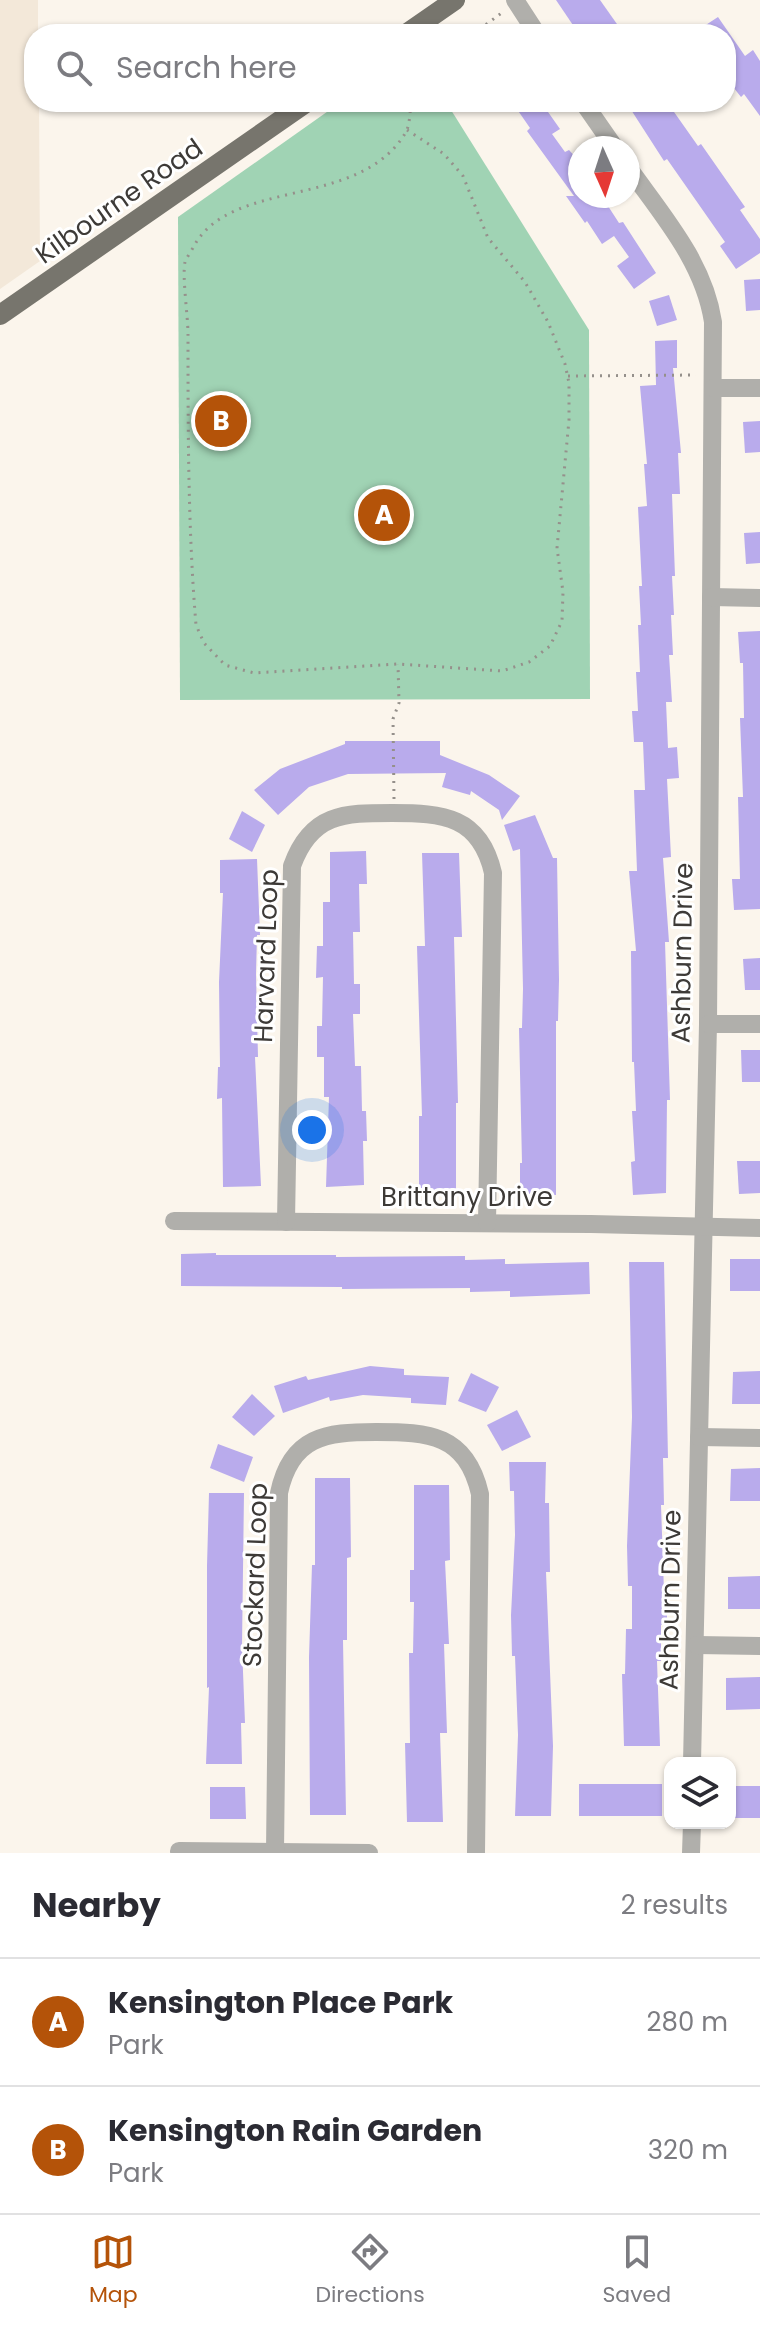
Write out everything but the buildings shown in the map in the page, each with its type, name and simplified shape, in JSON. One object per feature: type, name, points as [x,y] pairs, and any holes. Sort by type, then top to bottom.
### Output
[{"type":"main road","points":[[420,24],[455,0]]},
{"type":"main road","name":"Kilbourne Road","points":[[0,315],[293,112]]},
{"type":"street","points":[[515,1],[530,24]]},
{"type":"street","points":[[590,112],[607,136]]},
{"type":"street","name":"Ashburn Drive","points":[[640,184],[692,259],[703,280],[713,322],[708,1024],[692,1757]]},
{"type":"street","points":[[713,381],[760,388]]},
{"type":"street","points":[[711,597],[760,598]]},
{"type":"street","name":"Harvard Loop","points":[[286,1222],[292,866],[306,837],[334,817],[350,813],[427,813],[455,820],[469,829],[481,841],[493,873],[487,1223]]},
{"type":"street","points":[[708,1024],[760,1024]]},
{"type":"street","name":"Brittany Drive","points":[[174,1221],[760,1228]]},
{"type":"street","name":"Stockard Loop","points":[[275,1852],[279,1493],[282,1477],[299,1451],[324,1435],[340,1432],[413,1432],[444,1440],[458,1450],[476,1476],[480,1494],[476,1853]]},
{"type":"street","points":[[699,1437],[760,1438]]},
{"type":"street","points":[[697,1645],[760,1646]]},
{"type":"street","points":[[691,1853],[692,1829]]},
{"type":"street","points":[[179,1851],[369,1853]]},
{"type":"path","points":[[486,24],[515,1]]},
{"type":"path","points":[[407,130],[444,154],[463,176],[488,238],[525,282],[548,322],[568,376],[569,420],[557,548],[563,592],[562,621],[550,646],[529,662],[502,671],[398,664],[254,673],[225,665],[204,643],[196,625],[185,262],[201,234],[219,218],[273,198],[333,184],[365,171],[389,152],[407,130],[410,112]]},
{"type":"path","points":[[568,376],[713,381]]},
{"type":"path","points":[[395,813],[393,719],[399,703],[398,664]]},
{"type":"shaded area","points":[[0,0],[38,0],[38,24],[24,24],[24,112],[39,112],[40,261],[0,289]]},
{"type":"green space","points":[[327,112],[452,112],[589,330],[590,699],[180,700],[178,217]]},
{"type":"place","name":"Kensington Rain Garden","points":[[221,421]]},
{"type":"place","name":"Kensington Place Park","points":[[384,515]]}]
